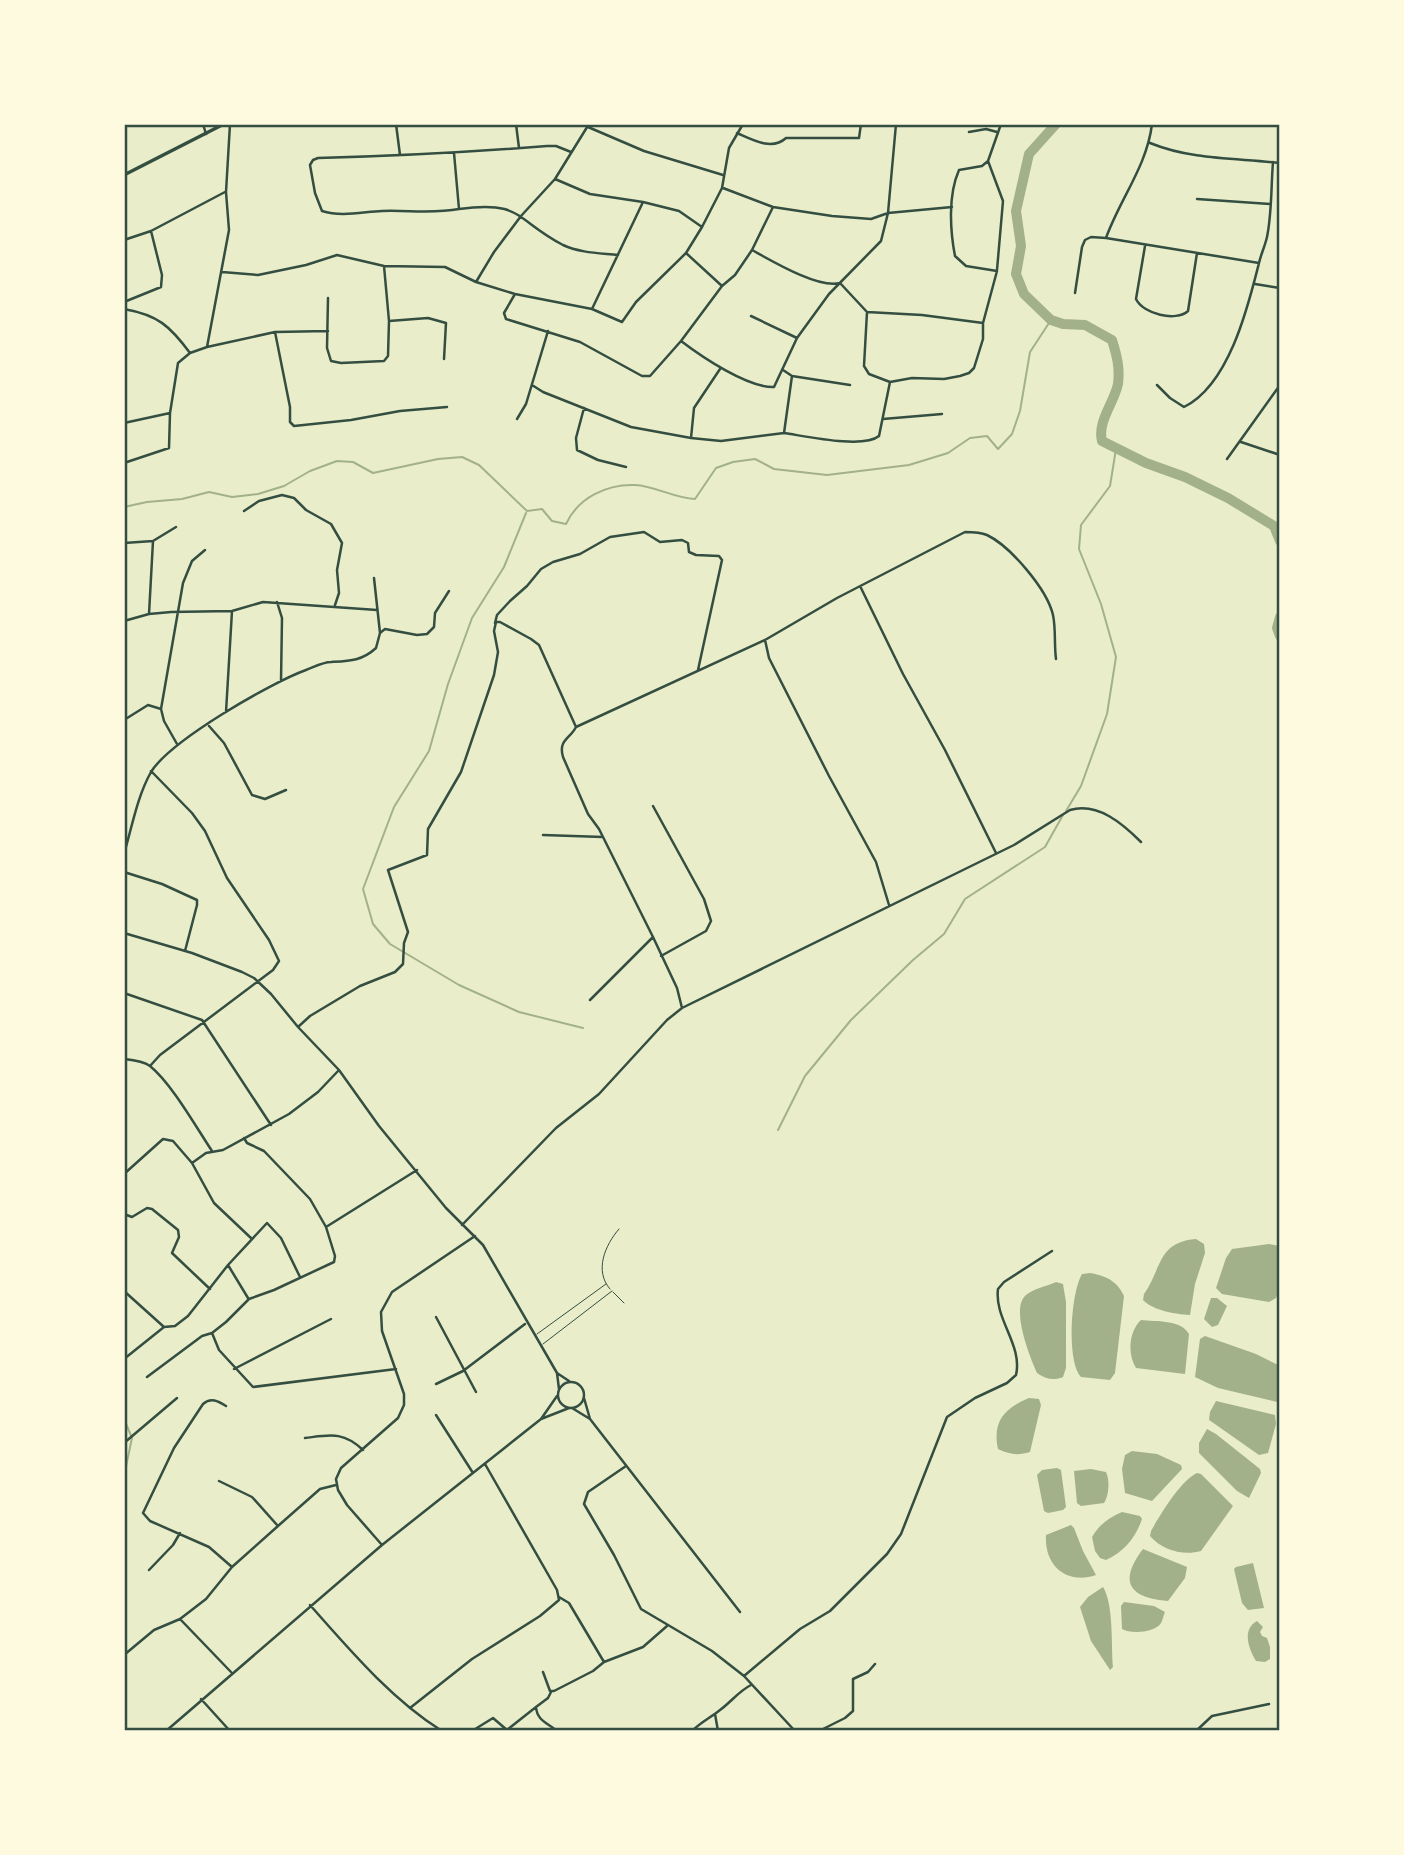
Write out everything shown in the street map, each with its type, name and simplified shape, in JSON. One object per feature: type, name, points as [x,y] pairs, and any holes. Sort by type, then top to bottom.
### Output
[{"type":"street","points":[[203,124],[206,134]]},
{"type":"street","points":[[124,175],[224,124]]},
{"type":"street","points":[[207,347],[229,230],[226,192],[230,124]]},
{"type":"street","points":[[396,124],[400,155]]},
{"type":"street","points":[[516,124],[519,148]]},
{"type":"street","points":[[222,272],[258,275],[337,255],[384,266],[446,267],[476,282],[515,294],[592,309],[622,322],[636,302],[686,253],[702,228],[722,188],[729,148],[743,124]]},
{"type":"street","points":[[737,133],[773,145],[786,138],[859,138],[862,124]]},
{"type":"street","points":[[681,341],[720,368],[764,387],[774,387],[797,338],[829,294],[881,241],[888,213],[896,124]]},
{"type":"street","points":[[997,271],[966,266],[955,256],[952,207],[959,170],[982,166],[988,161],[1001,124]]},
{"type":"street","points":[[1106,238],[1124,195],[1142,164],[1150,143],[1152,124]]},
{"type":"street","points":[[476,282],[494,252],[555,179],[589,126],[644,151],[723,175]]},
{"type":"street","points":[[969,132],[986,129],[998,132]]},
{"type":"street","points":[[1150,143],[1196,156],[1280,163]]},
{"type":"street","points":[[571,152],[556,146],[313,160],[310,165],[315,193],[322,211],[342,214],[383,211],[444,212],[484,205],[503,207],[516,211],[564,245],[583,251],[618,255]]},
{"type":"street","points":[[454,153],[459,209]]},
{"type":"street","points":[[867,312],[864,366],[872,376],[890,382],[912,378],[944,379],[969,373],[974,368],[997,271],[1003,201],[988,161]]},
{"type":"street","points":[[1157,385],[1184,407],[1197,400],[1224,362],[1244,321],[1267,236],[1273,162]]},
{"type":"street","points":[[555,179],[590,194],[679,211],[702,228]]},
{"type":"street","points":[[722,188],[773,207],[832,216],[871,219],[888,213],[952,207]]},
{"type":"street","points":[[124,240],[151,231],[226,192]]},
{"type":"street","points":[[1197,199],[1270,204]]},
{"type":"street","points":[[592,309],[643,202]]},
{"type":"street","points":[[515,294],[504,313],[506,319],[580,342],[642,376],[650,376],[681,341],[722,286],[735,275],[752,250],[773,207]]},
{"type":"street","points":[[124,302],[161,287],[162,275],[151,231]]},
{"type":"street","points":[[1075,293],[1083,244],[1091,237],[1259,263]]},
{"type":"street","points":[[1146,244],[1136,299],[1139,306],[1147,311],[1161,314],[1178,316],[1188,311],[1197,253]]},
{"type":"street","points":[[752,250],[787,269],[832,285],[841,283]]},
{"type":"street","points":[[686,253],[722,286]]},
{"type":"street","points":[[328,298],[327,348],[331,361],[384,361],[388,356],[388,321],[384,266]]},
{"type":"street","points":[[841,283],[867,312],[922,315],[983,323]]},
{"type":"street","points":[[1255,284],[1280,288]]},
{"type":"street","points":[[124,309],[158,318],[175,333],[190,353]]},
{"type":"street","points":[[751,316],[797,338]]},
{"type":"street","points":[[388,321],[428,318],[446,323],[444,359]]},
{"type":"street","points":[[124,463],[169,448],[170,413],[178,363],[190,353],[275,332],[328,331]]},
{"type":"street","points":[[517,419],[526,404],[548,331]]},
{"type":"street","points":[[275,332],[290,407],[290,422],[294,426],[447,407]]},
{"type":"street","points":[[691,438],[694,408],[720,368]]},
{"type":"street","points":[[783,370],[792,376],[850,385]]},
{"type":"street","points":[[784,433],[792,376]]},
{"type":"street","points":[[531,385],[631,428],[721,441],[784,433],[869,442],[879,436],[890,382]]},
{"type":"street","points":[[1227,459],[1280,385]]},
{"type":"street","points":[[584,408],[576,439],[577,450],[597,460],[626,467]]},
{"type":"street","points":[[124,423],[170,413]]},
{"type":"street","points":[[882,419],[942,414]]},
{"type":"street","points":[[1241,442],[1280,455]]},
{"type":"street","points":[[244,511],[259,501],[282,495],[294,498],[306,510],[331,524],[342,543],[337,570],[339,593],[335,605]]},
{"type":"street","points":[[124,543],[153,541],[176,527]]},
{"type":"street","points":[[298,1027],[310,1016],[360,986],[395,972],[403,964],[404,943],[408,932],[388,870],[427,855],[428,829],[461,772],[494,676],[498,652],[494,623],[497,615],[541,569],[553,562],[580,554],[610,537],[644,532],[660,542],[682,540],[688,544],[691,554],[719,556],[722,559],[698,670]]},
{"type":"street","points":[[682,1008],[677,988],[653,937],[603,837],[588,814],[561,753],[562,742],[576,727],[765,640],[837,598],[965,532],[984,534],[1024,567],[1042,590],[1054,617],[1056,659]]},
{"type":"street","points":[[149,614],[153,541]]},
{"type":"street","points":[[177,744],[164,721],[161,709],[177,612],[187,570],[205,550]]},
{"type":"street","points":[[124,854],[142,792],[152,771],[177,744],[281,681],[323,664],[347,663],[376,648],[380,633],[374,578]]},
{"type":"street","points":[[860,588],[903,674],[946,750],[996,853]]},
{"type":"street","points":[[380,633],[385,629],[427,635],[434,626],[435,613],[449,591]]},
{"type":"street","points":[[124,621],[149,614],[232,611],[263,602],[377,610]]},
{"type":"street","points":[[277,602],[282,618],[281,681]]},
{"type":"street","points":[[226,714],[232,611]]},
{"type":"street","points":[[494,623],[500,622],[539,645],[576,727]]},
{"type":"street","points":[[765,640],[769,658],[876,862],[889,905]]},
{"type":"street","points":[[124,720],[148,705],[161,709]]},
{"type":"street","points":[[208,725],[224,743],[252,795],[265,799],[286,790]]},
{"type":"street","points":[[149,1066],[278,965],[278,957],[251,912],[236,894],[205,831],[192,813],[152,771]]},
{"type":"street","points":[[653,806],[704,899],[711,921],[706,931],[661,956]]},
{"type":"street","points":[[462,1225],[556,1128],[599,1094],[667,1020],[682,1008],[1014,845],[1056,817],[1076,808],[1110,816],[1122,823],[1141,842]]},
{"type":"street","points":[[543,835],[603,837]]},
{"type":"street","points":[[124,872],[162,884],[197,900],[184,951]]},
{"type":"street","points":[[124,933],[242,972],[258,982],[278,1001],[298,1027],[339,1070],[379,1126],[488,1252],[557,1373],[559,1389],[558,1395],[541,1419],[382,1545],[166,1731]]},
{"type":"street","points":[[590,1000],[653,937]]},
{"type":"street","points":[[124,993],[198,1017],[271,1125]]},
{"type":"street","points":[[124,1059],[141,1061],[149,1066],[175,1095],[212,1151]]},
{"type":"street","points":[[192,1163],[212,1151],[223,1150],[271,1125],[303,1104],[339,1070]]},
{"type":"street","points":[[147,1377],[202,1336],[212,1333],[249,1299],[334,1262],[335,1256],[326,1227],[303,1190],[264,1152],[247,1143],[244,1138]]},
{"type":"street","points":[[124,1174],[163,1139],[173,1141],[192,1163],[215,1203],[252,1239]]},
{"type":"street","points":[[326,1227],[417,1170]]},
{"type":"street","points":[[124,1214],[132,1217],[147,1208],[152,1209],[178,1230],[179,1237],[172,1253],[210,1289]]},
{"type":"street","points":[[124,1359],[164,1327],[181,1323],[264,1224],[272,1226],[281,1238],[300,1277]]},
{"type":"street","points":[[382,1545],[347,1504],[336,1485],[337,1474],[341,1468],[388,1429],[402,1412],[405,1401],[381,1327],[381,1312],[392,1292],[475,1236]]},
{"type":"street","points":[[744,1676],[800,1629],[830,1611],[894,1547],[947,1417],[1016,1374],[1017,1357],[1001,1312],[998,1289],[1004,1282],[1052,1251]]},
{"type":"street","points":[[228,1265],[249,1299]]},
{"type":"street","points":[[124,1291],[164,1327]]},
{"type":"street","points":[[436,1317],[476,1392]]},
{"type":"street","points":[[234,1369],[331,1319]]},
{"type":"street","points":[[436,1384],[463,1371],[527,1323]]},
{"type":"street","points":[[212,1333],[219,1350],[234,1369],[247,1383],[257,1388],[396,1369]]},
{"type":"street","points":[[557,1373],[580,1385],[590,1419],[740,1612]]},
{"type":"street","points":[[559,1389],[570,1382]]},
{"type":"street","points":[[558,1395],[562,1404],[590,1419]]},
{"type":"street","points":[[541,1419],[579,1406],[584,1397]]},
{"type":"street","points":[[124,1443],[177,1398]]},
{"type":"street","points":[[226,1406],[215,1400],[203,1404],[174,1448],[143,1513],[146,1518],[209,1547],[232,1567]]},
{"type":"street","points":[[436,1415],[473,1474]]},
{"type":"street","points":[[305,1438],[337,1435],[354,1441],[363,1450]]},
{"type":"street","points":[[485,1464],[559,1597],[569,1603],[604,1662]]},
{"type":"street","points":[[626,1466],[588,1492],[584,1504],[641,1609],[712,1651],[744,1676],[795,1731]]},
{"type":"street","points":[[219,1482],[252,1497],[278,1526]]},
{"type":"street","points":[[124,1655],[154,1630],[180,1619],[206,1599],[232,1567],[320,1489],[336,1485]]},
{"type":"street","points":[[149,1570],[173,1545],[180,1533]]},
{"type":"street","points":[[410,1708],[472,1659],[557,1604],[559,1597]]},
{"type":"street","points":[[310,1605],[410,1708],[442,1731]]},
{"type":"street","points":[[180,1619],[231,1673]]},
{"type":"street","points":[[472,1731],[493,1718],[507,1730],[548,1698],[551,1692],[593,1671],[604,1662],[643,1647],[667,1626]]},
{"type":"street","points":[[820,1731],[851,1714],[855,1706],[853,1679],[868,1672],[875,1664]]},
{"type":"street","points":[[543,1672],[551,1692]]},
{"type":"street","points":[[692,1731],[751,1685]]},
{"type":"street","points":[[201,1699],[230,1731]]},
{"type":"street","points":[[1196,1731],[1212,1716],[1269,1704]]},
{"type":"street","points":[[536,1707],[541,1720],[557,1731]]},
{"type":"street","points":[[715,1714],[718,1731]]},
{"type":"lane","points":[[619,1229],[609,1240],[602,1273],[606,1284],[624,1303]]},
{"type":"lane","points":[[535,1336],[606,1284]]},
{"type":"lane","points":[[541,1346],[612,1291]]},
{"type":"shaded area","points":[[1196,1239],[1204,1244],[1205,1253],[1195,1284],[1190,1315],[1165,1311],[1143,1300],[1167,1251],[1183,1241]]},
{"type":"shaded area","points":[[1269,1244],[1280,1246],[1280,1287],[1276,1298],[1269,1302],[1222,1294],[1216,1288],[1226,1258],[1232,1249]]},
{"type":"shaded area","points":[[1090,1273],[1111,1280],[1124,1296],[1115,1373],[1110,1380],[1081,1377],[1073,1357],[1075,1295],[1082,1274]]},
{"type":"shaded area","points":[[1056,1282],[1063,1284],[1066,1302],[1066,1368],[1063,1377],[1053,1379],[1037,1373],[1023,1333],[1020,1310],[1026,1295]]},
{"type":"shaded area","points":[[1211,1298],[1217,1298],[1227,1306],[1218,1325],[1212,1327],[1204,1319]]},
{"type":"shaded area","points":[[1141,1320],[1160,1321],[1185,1329],[1189,1334],[1185,1374],[1136,1368],[1131,1356],[1131,1343],[1134,1330]]},
{"type":"shaded area","points":[[1205,1336],[1256,1354],[1280,1366],[1277,1402],[1218,1388],[1195,1377],[1200,1339]]},
{"type":"shaded area","points":[[1029,1398],[1039,1399],[1041,1405],[1030,1452],[1013,1454],[998,1449],[997,1431],[1002,1417],[1013,1406]]},
{"type":"shaded area","points":[[1216,1401],[1275,1415],[1276,1424],[1268,1453],[1259,1455],[1209,1420]]},
{"type":"shaded area","points":[[1207,1429],[1260,1469],[1261,1473],[1249,1498],[1237,1491],[1199,1453],[1199,1443]]},
{"type":"shaded area","points":[[1132,1451],[1157,1454],[1181,1465],[1182,1469],[1152,1501],[1125,1493],[1122,1469],[1125,1455]]},
{"type":"shaded area","points":[[1091,1469],[1106,1472],[1107,1496],[1104,1503],[1081,1506],[1077,1503],[1074,1471]]},
{"type":"shaded area","points":[[1042,1470],[1061,1470],[1066,1507],[1048,1513],[1044,1511],[1037,1475]]},
{"type":"shaded area","points":[[1197,1473],[1233,1506],[1201,1551],[1173,1551],[1155,1541],[1150,1536],[1151,1531],[1178,1490]]},
{"type":"shaded area","points":[[1122,1512],[1140,1516],[1142,1519],[1139,1526],[1133,1538],[1118,1553],[1106,1560],[1100,1558],[1095,1551],[1092,1537],[1104,1522]]},
{"type":"shaded area","points":[[1071,1525],[1096,1575],[1067,1575],[1053,1564],[1049,1556],[1046,1535]]},
{"type":"shaded area","points":[[1143,1549],[1187,1567],[1185,1578],[1168,1601],[1144,1596],[1132,1586],[1131,1571]]},
{"type":"shaded area","points":[[1253,1563],[1264,1608],[1248,1610],[1242,1603],[1234,1569]]},
{"type":"shaded area","points":[[1103,1587],[1110,1614],[1113,1667],[1110,1670],[1091,1641],[1080,1607],[1088,1597]]},
{"type":"shaded area","points":[[1124,1602],[1154,1606],[1165,1612],[1154,1629],[1131,1632],[1122,1629],[1121,1606]]},
{"type":"shaded area","points":[[1257,1621],[1263,1627],[1260,1632],[1267,1638],[1270,1647],[1270,1659],[1265,1662],[1256,1661],[1249,1645],[1249,1629]]},
{"type":"waterway","points":[[1056,124],[1029,154],[1016,211],[1021,246],[1016,274],[1024,294],[1051,320],[1063,324],[1085,325],[1112,340],[1118,362],[1118,384],[1102,427],[1102,441],[1228,498],[1274,526],[1280,541]]},
{"type":"waterway","points":[[124,507],[182,499],[209,492],[232,497],[258,494],[284,486],[310,471],[337,461],[353,462],[373,473],[438,459],[462,457],[479,465],[527,511],[542,509],[552,521],[566,524],[585,500],[604,490],[624,485],[642,486],[695,499],[716,468],[733,462],[755,459],[774,469],[827,475],[909,465],[948,453],[970,438],[987,436],[998,449],[1012,434],[1020,411],[1030,352],[1051,320]]},
{"type":"waterway","points":[[1066,811],[1081,786],[1107,714],[1116,657],[1101,604],[1079,549],[1081,525],[1110,486],[1116,449]]},
{"type":"waterway","points":[[526,513],[504,567],[472,618],[448,684],[429,751],[394,807],[363,889],[373,924],[390,944],[459,985],[519,1012],[583,1028]]},
{"type":"waterway","points":[[1280,617],[1277,628],[1280,636]]},
{"type":"waterway","points":[[778,1130],[805,1076],[851,1020],[944,934],[965,899],[1045,847],[1063,815]]},
{"type":"waterway","points":[[124,1419],[132,1438],[124,1476]]}]
